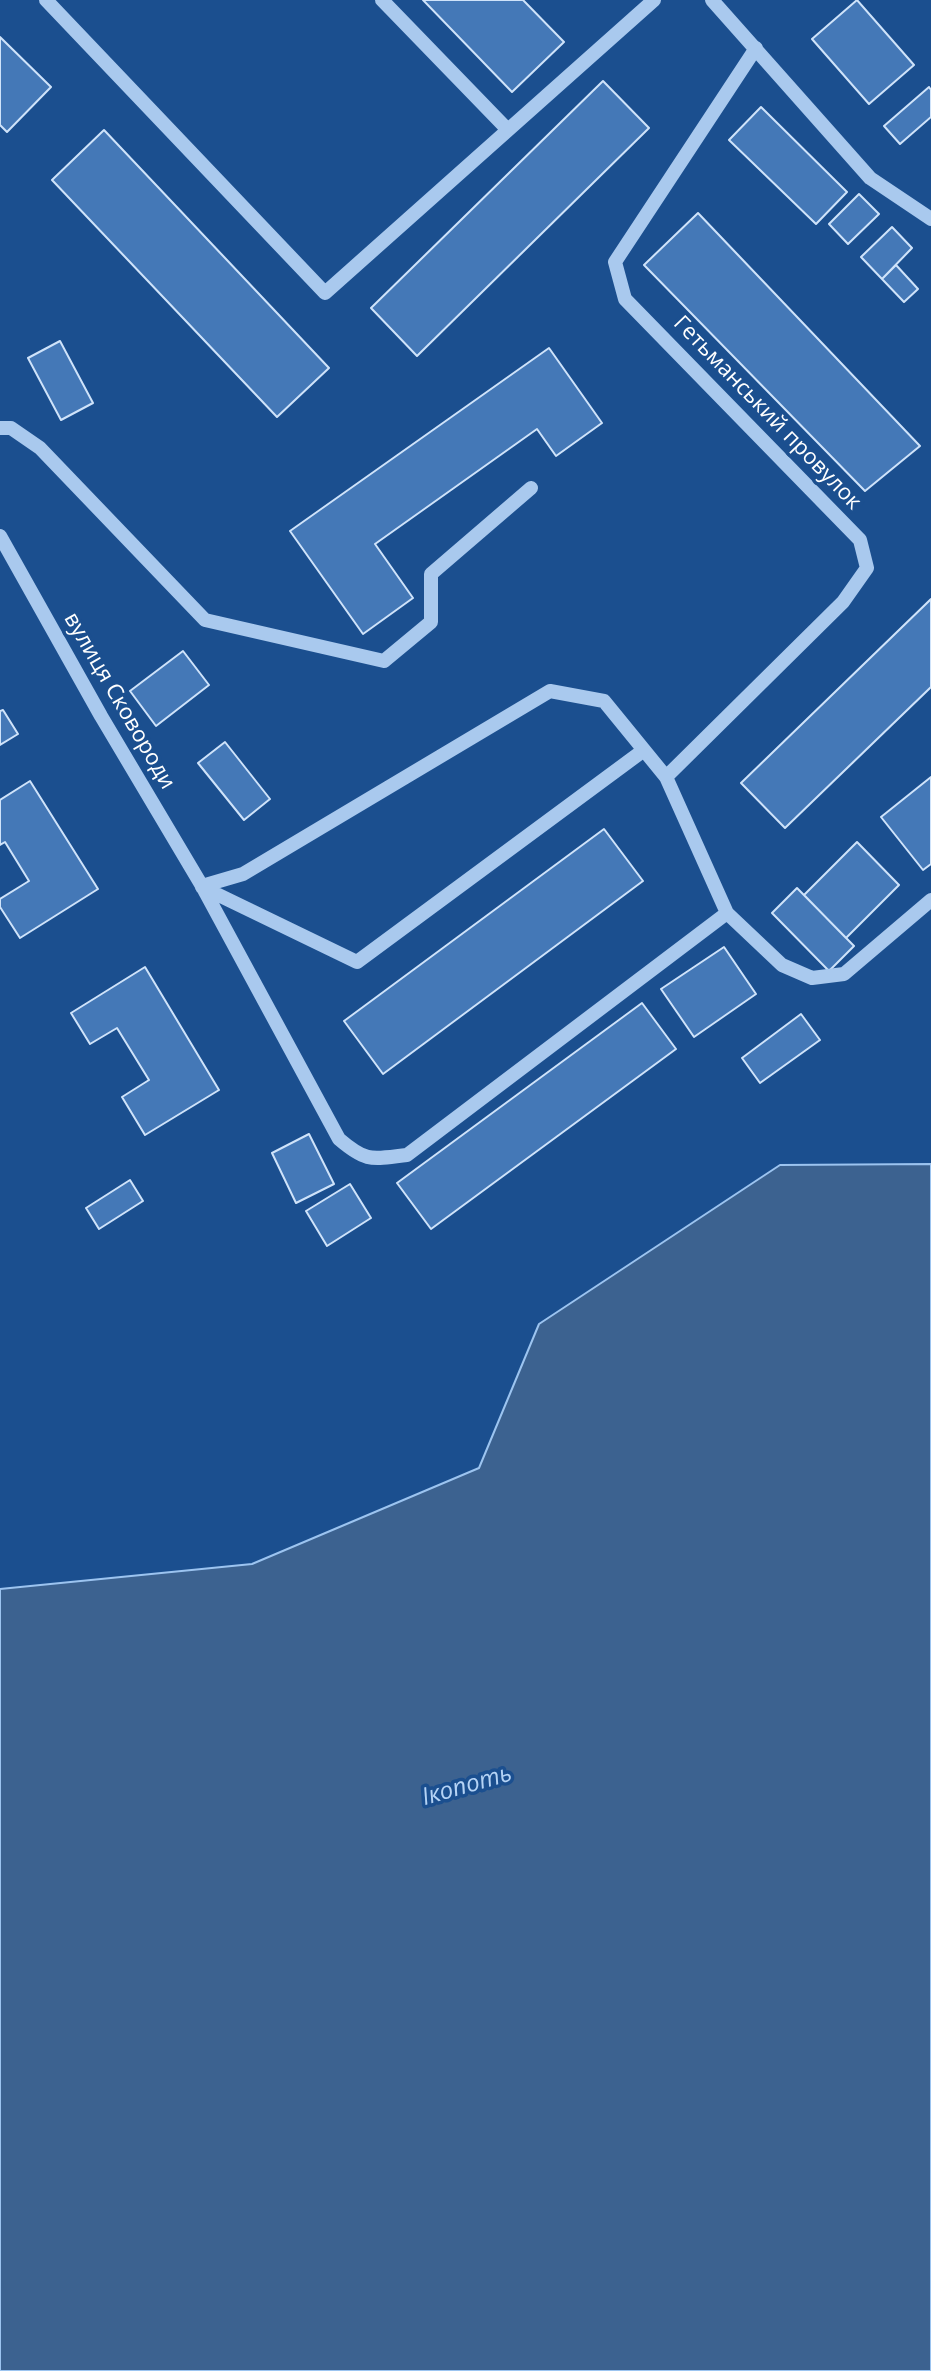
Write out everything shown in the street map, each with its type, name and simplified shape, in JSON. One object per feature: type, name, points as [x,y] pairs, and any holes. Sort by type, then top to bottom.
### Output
[{"type":"street","points":[[46,0],[325,293],[654,0]]},
{"type":"street","points":[[382,0],[508,130]]},
{"type":"street","points":[[712,0],[870,178],[931,219]]},
{"type":"street","name":"Гетьманський провулок","points":[[666,777],[843,602],[867,568],[860,540],[625,299],[615,262],[756,48]]},
{"type":"street","points":[[0,428],[11,428],[40,448],[205,620],[384,661],[431,622],[431,574],[531,488]]},
{"type":"street","name":"вулиця Сковороди","points":[[0,536],[101,716],[202,886],[339,1139],[358,1156],[378,1159],[407,1155],[727,913]]},
{"type":"street","points":[[202,886],[243,874],[550,691],[604,701],[666,777],[727,913],[782,965],[812,978],[844,974],[931,900]]},
{"type":"street","points":[[202,886],[357,962],[644,750]]},
{"type":"water","name":"Ікопоть","points":[[931,1164],[931,2371],[0,2371],[0,1589],[252,1564],[479,1468],[539,1324],[780,1165]]},
{"type":"building","points":[[423,0],[523,0],[564,42],[512,92]]},
{"type":"building","points":[[857,0],[914,65],[869,104],[812,39]]},
{"type":"building","points":[[0,37],[51,87],[7,132],[0,125]]},
{"type":"building","points":[[603,81],[649,128],[417,356],[371,308]]},
{"type":"building","points":[[929,87],[931,117],[900,144],[884,126]]},
{"type":"building","points":[[761,107],[847,192],[816,224],[729,140]]},
{"type":"building","points":[[104,130],[329,368],[277,417],[52,180]]},
{"type":"building","points":[[859,194],[879,214],[848,244],[829,224]]},
{"type":"building","points":[[698,213],[920,446],[865,491],[644,265]]},
{"type":"building","points":[[892,227],[912,248],[882,279],[861,257]]},
{"type":"building","points":[[896,265],[918,289],[904,302],[882,279]]},
{"type":"building","points":[[60,341],[93,403],[61,420],[28,358]]},
{"type":"building","points":[[549,348],[602,423],[556,456],[537,429],[375,544],[413,598],[363,634],[290,531]]},
{"type":"building","points":[[931,599],[931,687],[785,828],[741,783]]},
{"type":"building","points":[[183,651],[209,685],[156,726],[130,691]]},
{"type":"building","points":[[3,710],[18,734],[0,745],[0,711]]},
{"type":"building","points":[[225,742],[270,799],[244,820],[198,763]]},
{"type":"building","points":[[931,777],[931,864],[923,870],[881,817]]},
{"type":"building","points":[[30,781],[98,889],[20,938],[0,907],[0,899],[29,881],[5,842],[0,845],[0,800]]},
{"type":"building","points":[[604,829],[643,881],[383,1074],[344,1021]]},
{"type":"building","points":[[857,842],[899,885],[846,938],[804,895]]},
{"type":"building","points":[[797,888],[854,946],[829,971],[772,913]]},
{"type":"building","points":[[724,947],[756,994],[694,1037],[661,989]]},
{"type":"building","points":[[145,967],[219,1090],[145,1135],[122,1097],[149,1080],[117,1028],[90,1044],[71,1013]]},
{"type":"building","points":[[642,1003],[676,1049],[431,1229],[397,1183]]},
{"type":"building","points":[[801,1014],[820,1040],[760,1083],[742,1058]]},
{"type":"building","points":[[309,1134],[334,1184],[296,1203],[272,1153]]},
{"type":"building","points":[[130,1180],[143,1201],[99,1229],[86,1208]]},
{"type":"building","points":[[350,1184],[371,1218],[327,1246],[306,1211]]}]
